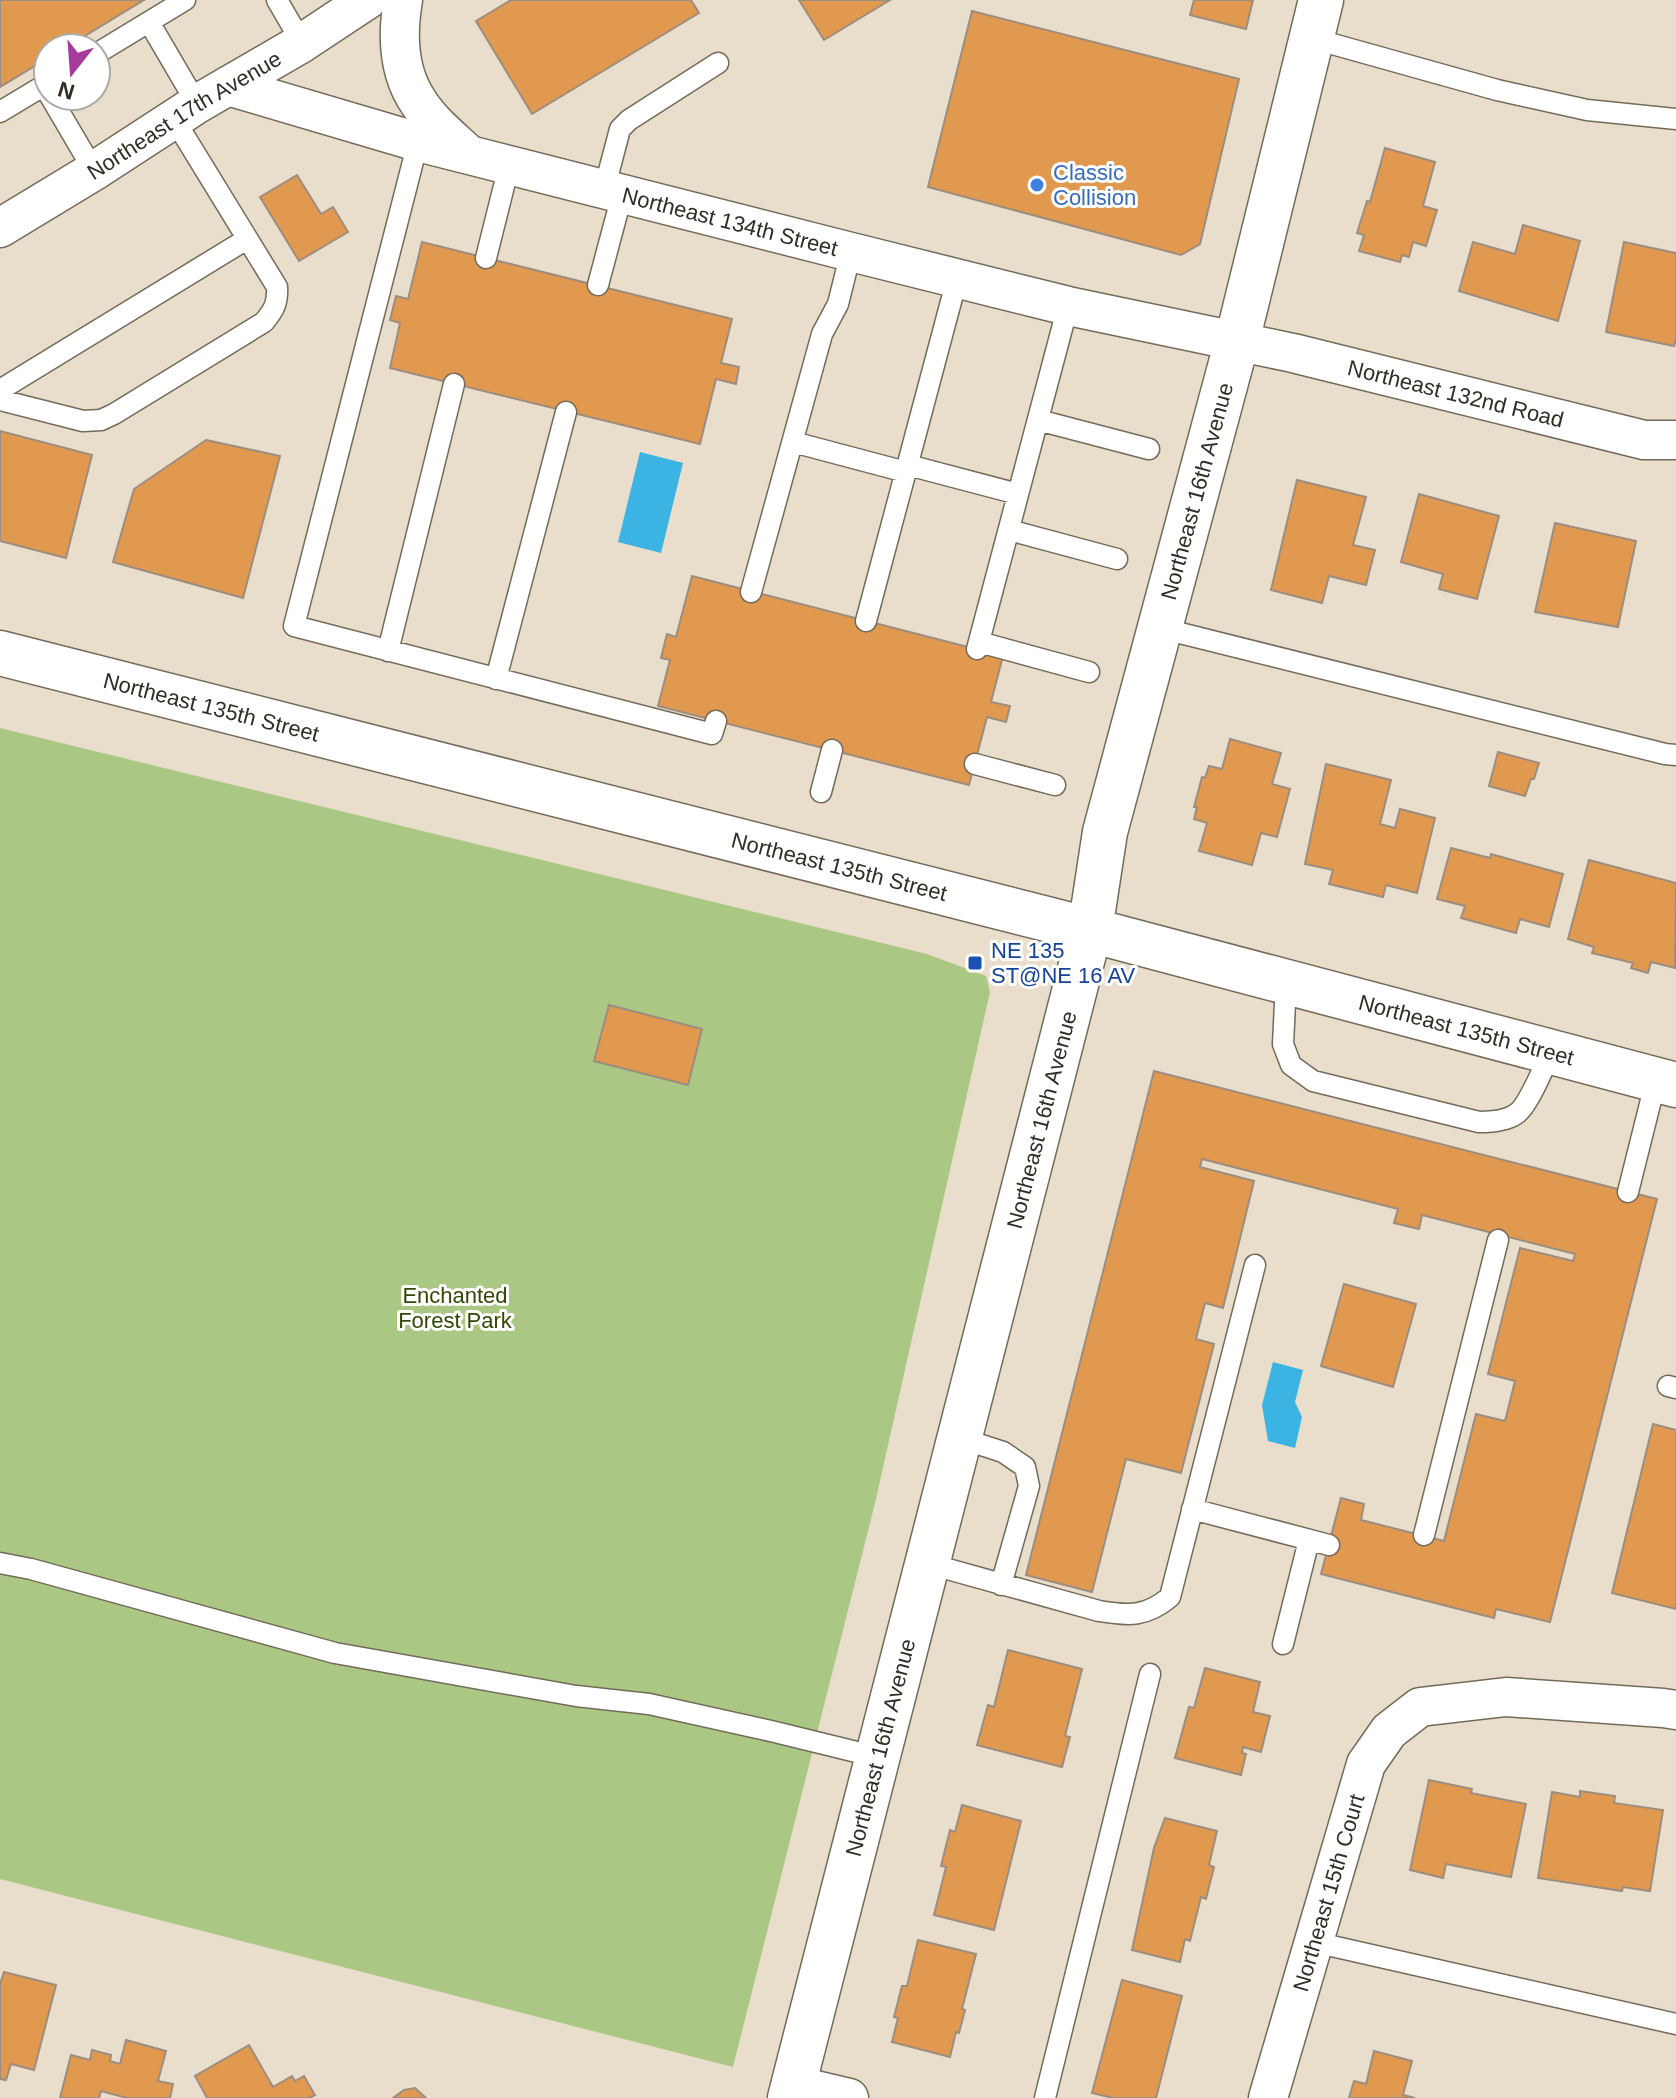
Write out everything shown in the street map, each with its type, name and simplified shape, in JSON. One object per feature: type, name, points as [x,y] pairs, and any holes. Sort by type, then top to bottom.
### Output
[{"type":"street","name":"Northeast 17th Avenue","points":[[0,228],[367,0]]},
{"type":"street","points":[[403,0],[399,39],[409,86],[432,120],[469,155]]},
{"type":"street","name":"Northeast 16th Avenue","points":[[792,2091],[1090,930],[1105,832],[1237,341],[1316,19]]},
{"type":"street","name":"Northeast 134th Street","points":[[200,103],[418,142],[1068,306],[1237,341]]},
{"type":"street","name":"Northeast 132nd Road","points":[[1237,341],[1644,440],[1676,440]]},
{"type":"street","name":"Northeast 135th Street","points":[[0,653],[1090,930],[1666,1083]]},
{"type":"street","name":"Northeast 15th Court","points":[[1268,2098],[1366,1764],[1389,1731],[1420,1707],[1506,1697],[1676,1710]]},
{"type":"street","points":[[792,2091],[849,2098]]},
{"type":"lane","points":[[112,44],[185,0]]},
{"type":"lane","points":[[277,0],[302,43]]},
{"type":"lane","points":[[1316,19],[1497,90],[1587,110],[1676,119]]},
{"type":"lane","points":[[0,400],[83,421],[101,420],[264,322],[278,301],[277,287],[247,239],[200,103],[149,22]]},
{"type":"lane","points":[[598,285],[620,129],[629,120],[718,63]]},
{"type":"lane","points":[[0,112],[32,97]]},
{"type":"lane","points":[[61,112],[94,171]]},
{"type":"lane","points":[[418,142],[294,626],[712,734],[716,721]]},
{"type":"lane","points":[[486,258],[509,166]]},
{"type":"lane","points":[[0,390],[247,239]]},
{"type":"lane","points":[[751,592],[822,334],[838,304],[851,252]]},
{"type":"lane","points":[[866,621],[957,279]]},
{"type":"lane","points":[[1068,306],[978,646],[1089,672]]},
{"type":"lane","points":[[388,651],[454,384]]},
{"type":"lane","points":[[496,679],[566,412]]},
{"type":"lane","points":[[1038,420],[1149,449]]},
{"type":"lane","points":[[793,442],[1018,494]]},
{"type":"lane","points":[[1009,530],[1117,559]]},
{"type":"lane","points":[[1160,628],[1676,755]]},
{"type":"lane","points":[[821,792],[832,750]]},
{"type":"lane","points":[[975,764],[1055,785]]},
{"type":"lane","points":[[1286,982],[1283,1044],[1291,1065],[1313,1081],[1479,1122],[1495,1122],[1517,1114],[1524,1106],[1551,1052]]},
{"type":"lane","points":[[1628,1192],[1666,1083]]},
{"type":"lane","points":[[1424,1535],[1498,1240]]},
{"type":"lane","points":[[926,1563],[1118,1614],[1137,1614],[1156,1608],[1170,1597],[1255,1265]]},
{"type":"lane","points":[[960,1438],[1003,1452],[1025,1467],[1029,1486],[1001,1585]]},
{"type":"lane","points":[[1192,1509],[1319,1542],[1283,1644]]},
{"type":"lane","points":[[0,1563],[335,1653],[576,1696],[649,1704],[877,1757]]},
{"type":"lane","points":[[1045,2098],[1150,1674]]},
{"type":"lane","points":[[1314,1942],[1676,2024]]},
{"type":"green space","name":"Enchanted Forest Park","points":[[0,728],[927,954],[986,976],[990,992],[875,1503],[733,2067],[0,1879]]},
{"type":"water","points":[[640,452],[683,463],[661,553],[618,542]]},
{"type":"water","points":[[1273,1362],[1303,1370],[1295,1402],[1302,1417],[1295,1448],[1268,1441],[1262,1405]]},
{"type":"building","points":[[0,0],[144,0],[91,32],[32,32],[32,68],[0,87]]},
{"type":"building","points":[[511,0],[691,0],[699,13],[532,114],[476,21]]},
{"type":"building","points":[[799,0],[890,0],[824,40]]},
{"type":"building","points":[[1194,0],[1253,0],[1246,29],[1190,15]]},
{"type":"building","points":[[972,11],[1239,79],[1200,244],[1181,255],[928,187]]},
{"type":"building","points":[[1385,148],[1435,162],[1423,206],[1437,210],[1426,246],[1413,242],[1409,257],[1402,255],[1400,262],[1359,251],[1364,235],[1357,233],[1367,201],[1370,202]]},
{"type":"building","points":[[297,175],[321,214],[333,207],[348,232],[299,261],[260,197]]},
{"type":"building","points":[[1523,225],[1580,241],[1558,321],[1459,291],[1473,242],[1515,254]]},
{"type":"building","points":[[422,242],[732,319],[721,363],[739,367],[736,384],[716,379],[700,444],[390,368],[400,323],[390,320],[396,296],[408,299]]},
{"type":"building","points":[[1624,242],[1676,253],[1674,346],[1606,332]]},
{"type":"building","points":[[0,431],[92,455],[66,558],[0,541]]},
{"type":"building","points":[[206,440],[280,456],[243,598],[113,562],[134,489]]},
{"type":"building","points":[[1297,480],[1366,497],[1353,545],[1375,550],[1366,585],[1329,576],[1322,603],[1271,590]]},
{"type":"building","points":[[1419,494],[1499,516],[1477,599],[1439,589],[1443,574],[1401,562]]},
{"type":"building","points":[[1555,523],[1636,541],[1618,627],[1535,612]]},
{"type":"building","points":[[692,576],[1003,656],[991,702],[1010,706],[1006,722],[987,717],[969,785],[658,706],[670,660],[661,658],[667,634],[676,637]]},
{"type":"building","points":[[1230,739],[1281,753],[1272,784],[1290,789],[1277,837],[1261,833],[1252,865],[1199,851],[1207,823],[1194,819],[1202,777],[1205,778],[1209,766],[1222,769]]},
{"type":"building","points":[[1498,752],[1539,763],[1525,796],[1489,786]]},
{"type":"building","points":[[1326,764],[1391,780],[1380,824],[1395,828],[1400,809],[1435,818],[1417,893],[1386,885],[1383,897],[1329,884],[1333,870],[1305,864]]},
{"type":"building","points":[[1451,848],[1490,858],[1491,854],[1563,874],[1549,927],[1520,919],[1516,933],[1461,918],[1465,906],[1437,899]]},
{"type":"building","points":[[1589,860],[1676,883],[1675,968],[1651,962],[1648,973],[1631,968],[1633,963],[1592,953],[1594,947],[1568,939]]},
{"type":"building","points":[[609,1005],[702,1029],[688,1085],[594,1061]]},
{"type":"building","points":[[1154,1071],[1657,1199],[1550,1622],[1496,1609],[1494,1618],[1321,1574],[1341,1498],[1364,1504],[1361,1520],[1444,1541],[1476,1414],[1505,1421],[1515,1381],[1488,1374],[1520,1248],[1573,1261],[1575,1254],[1422,1215],[1419,1229],[1394,1223],[1398,1209],[1202,1159],[1200,1167],[1254,1181],[1223,1308],[1205,1303],[1196,1339],[1214,1344],[1181,1473],[1126,1459],[1092,1592],[1026,1575]]},
{"type":"building","points":[[1344,1284],[1416,1304],[1393,1387],[1321,1366]]},
{"type":"building","points":[[1653,1424],[1676,1430],[1676,1609],[1612,1593]]},
{"type":"building","points":[[1008,1650],[1082,1669],[1065,1736],[1070,1737],[1062,1767],[977,1745],[988,1705],[994,1707]]},
{"type":"building","points":[[1205,1668],[1260,1682],[1253,1712],[1270,1716],[1261,1752],[1243,1747],[1242,1753],[1246,1754],[1241,1775],[1175,1758],[1189,1707],[1194,1708]]},
{"type":"building","points":[[1429,1780],[1472,1789],[1471,1793],[1526,1804],[1511,1877],[1446,1864],[1443,1878],[1410,1870]]},
{"type":"building","points":[[1580,1791],[1615,1796],[1614,1803],[1663,1810],[1650,1891],[1623,1887],[1622,1891],[1538,1878],[1552,1792],[1580,1797]]},
{"type":"building","points":[[962,1805],[1021,1821],[994,1930],[934,1915],[946,1867],[941,1866],[950,1830],[955,1832]]},
{"type":"building","points":[[1165,1818],[1217,1831],[1209,1865],[1214,1867],[1206,1899],[1201,1897],[1190,1941],[1185,1939],[1180,1962],[1132,1950],[1154,1848]]},
{"type":"building","points":[[918,1940],[976,1954],[962,2009],[965,2010],[950,2057],[892,2042],[898,2018],[894,2017],[902,1986],[907,1986]]},
{"type":"building","points":[[4,1972],[56,1985],[34,2070],[11,2064],[6,2080],[0,2079],[0,1984]]},
{"type":"building","points":[[1122,1980],[1182,1996],[1156,2098],[1113,2098],[1092,2093]]},
{"type":"building","points":[[126,2040],[166,2051],[158,2081],[173,2084],[170,2098],[127,2098],[101,2091],[99,2098],[60,2098],[71,2055],[90,2060],[92,2050],[111,2055],[110,2061],[120,2064]]},
{"type":"building","points":[[249,2045],[273,2087],[292,2076],[295,2081],[304,2076],[315,2095],[309,2098],[207,2098],[195,2076]]},
{"type":"building","points":[[1374,2051],[1412,2061],[1403,2095],[1415,2098],[1349,2098],[1354,2081],[1366,2084]]},
{"type":"building","points":[[415,2088],[426,2098],[393,2098],[404,2090]]},
{"type":"place","name":"Classic Collision","points":[[1037,185]]},
{"type":"place","name":"NE 135 ST@NE 16 AV","points":[[975,963]]}]
